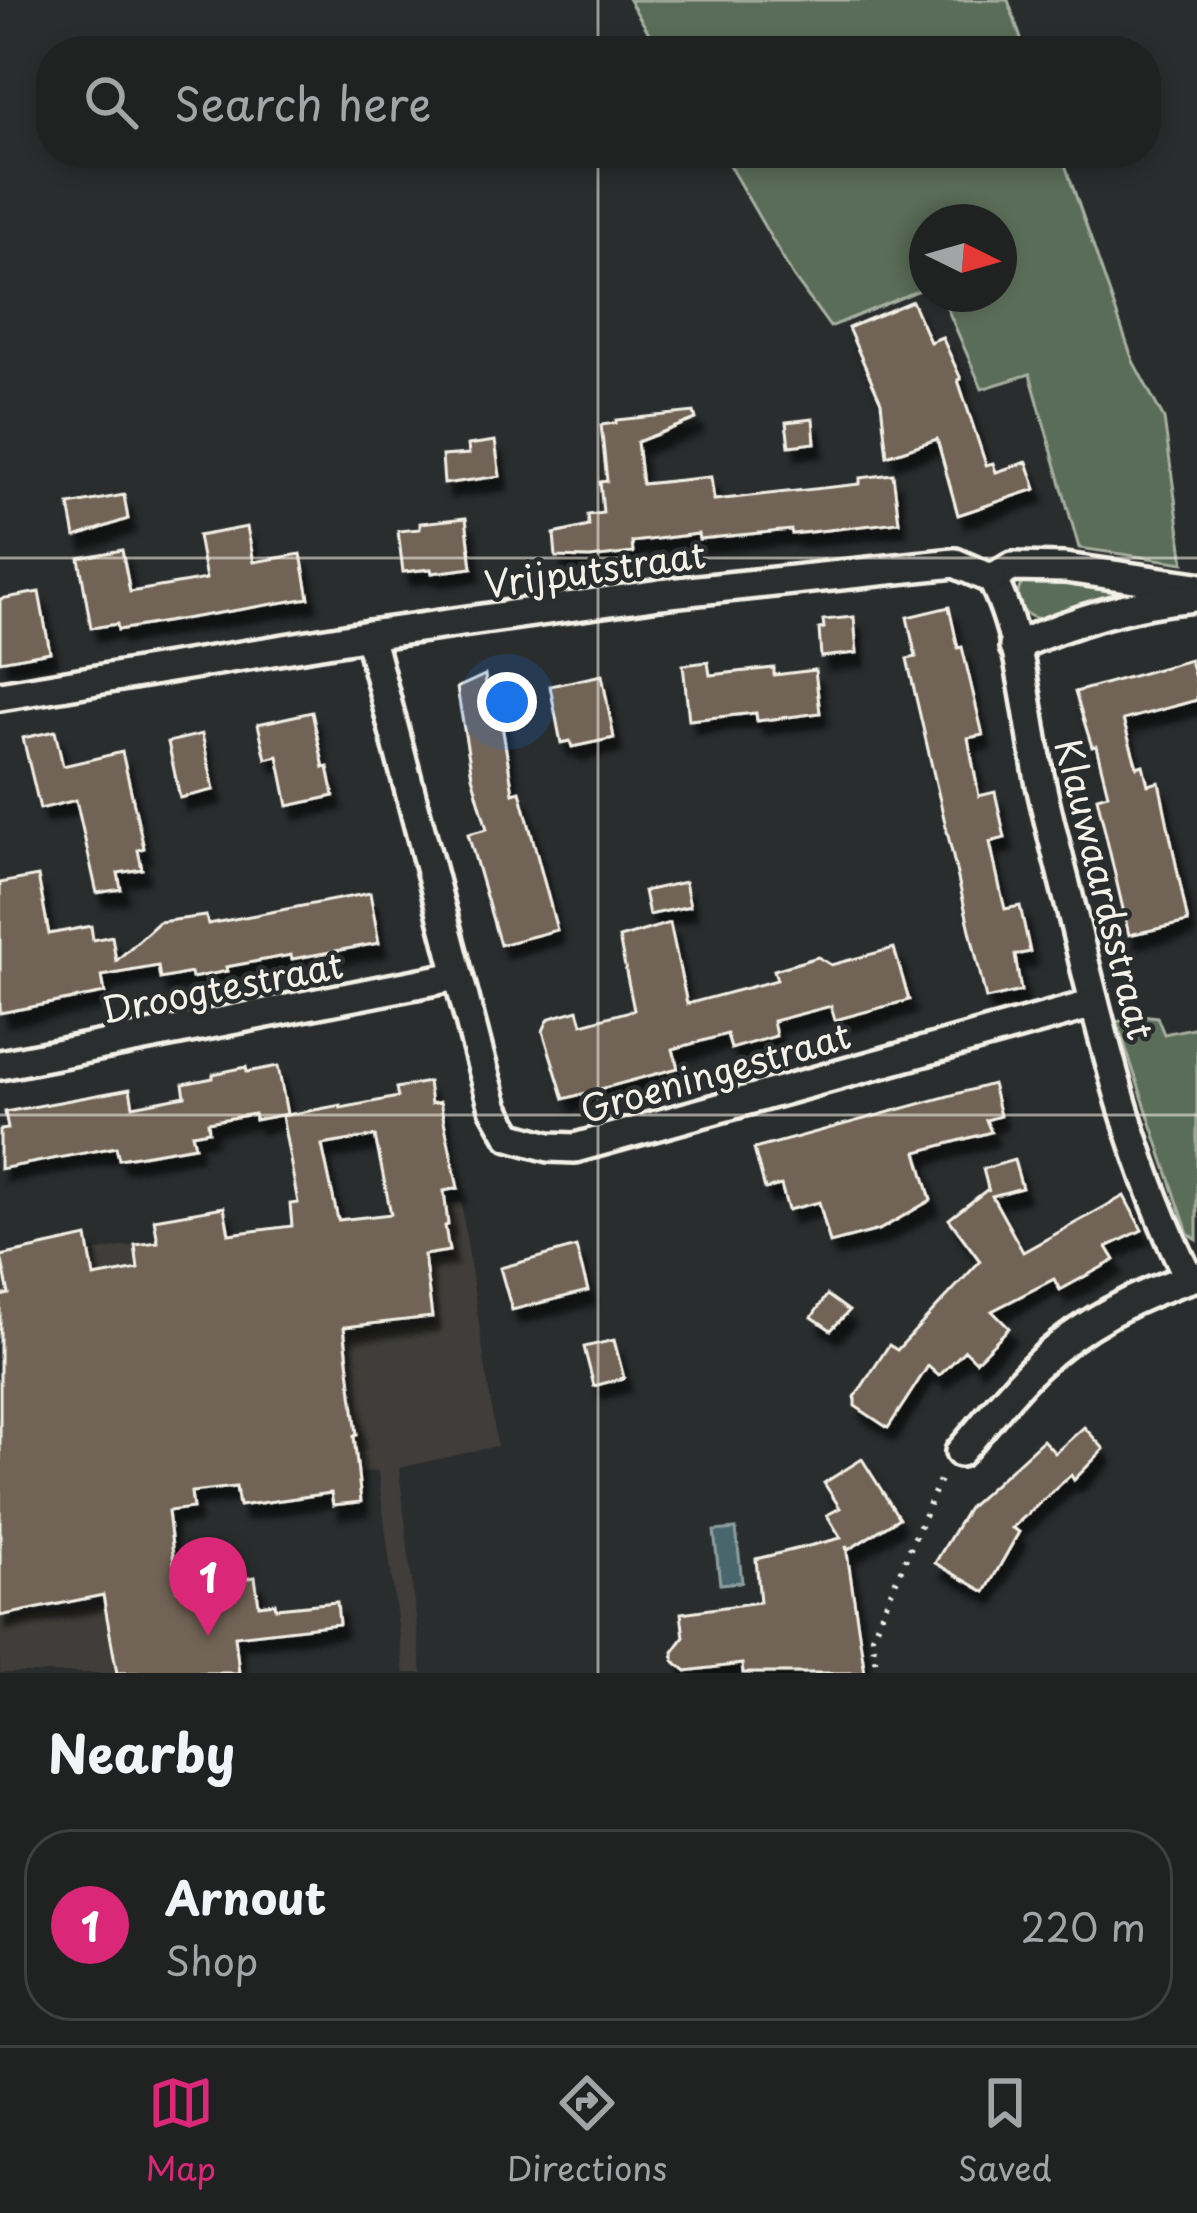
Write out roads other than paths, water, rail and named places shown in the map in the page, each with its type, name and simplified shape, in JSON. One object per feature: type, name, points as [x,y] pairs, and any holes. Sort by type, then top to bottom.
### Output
[{"type":"street","name":"Vrijputstraat","points":[[0,696],[369,635],[660,594],[955,563],[992,579],[1012,567],[1065,568],[1197,586]]},
{"type":"street","name":"Klauwaardsstraat","points":[[992,579],[1014,647],[1094,1004],[1167,1234],[1193,1277]]},
{"type":"street","points":[[1014,647],[1112,610],[1197,596]]},
{"type":"street","name":"Groeningestraat","points":[[369,635],[494,1108],[510,1136],[527,1143],[575,1148],[1094,1004]]},
{"type":"street","name":"Droogtestraat","points":[[0,1065],[458,976]]},
{"type":"street","points":[[960,1452],[1065,1340],[1130,1303],[1193,1277]]},
{"type":"water","points":[[736,1529],[742,1582],[720,1584],[714,1531]]},
{"type":"place","name":"Arnout","points":[[208,1636]]}]
